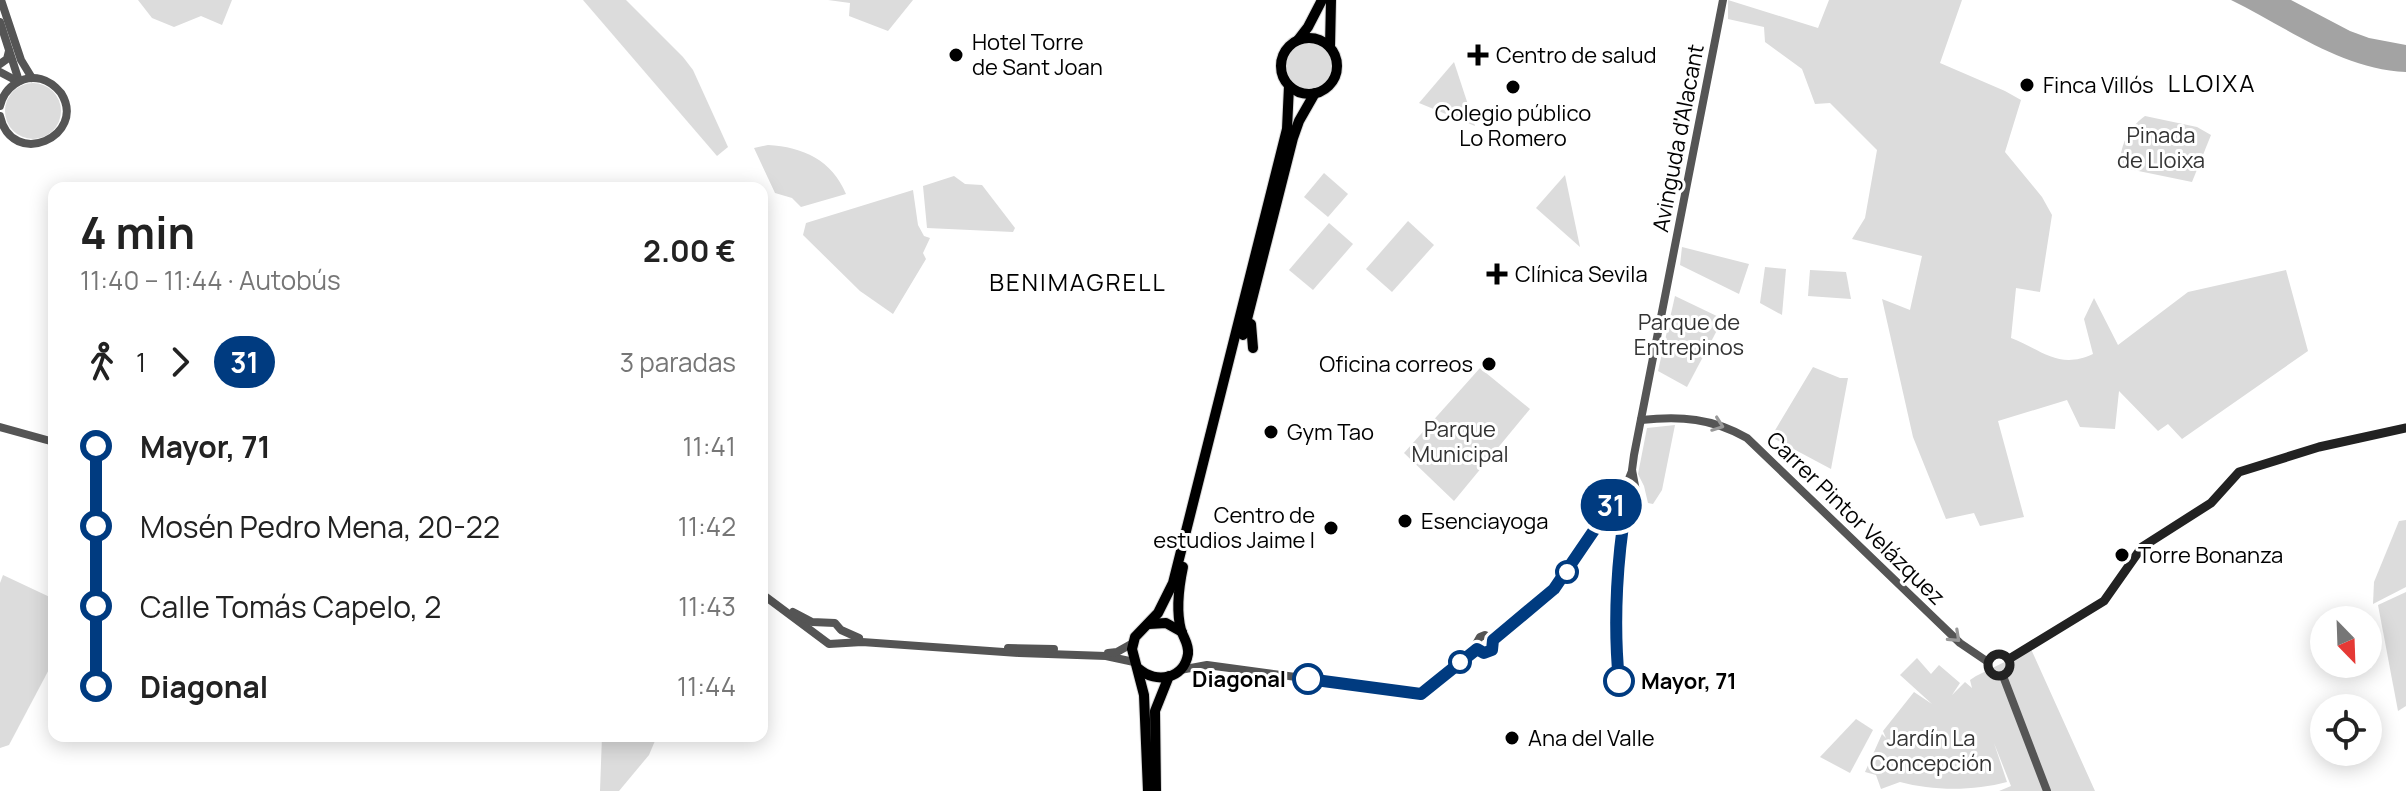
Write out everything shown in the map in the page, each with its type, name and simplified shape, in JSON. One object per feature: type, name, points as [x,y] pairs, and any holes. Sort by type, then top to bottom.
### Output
[{"type":"main road","points":[[1322,0],[1308,27],[1286,49],[1281,61],[1283,77],[1298,92],[1315,93],[1327,87],[1336,71],[1336,59],[1330,47],[1331,0]]},
{"type":"main road","points":[[1298,40],[1312,38],[1330,47]]},
{"type":"main road","points":[[1148,791],[1144,695],[1133,643],[1138,632],[1158,613],[1173,583],[1287,129],[1289,86]]},
{"type":"main road","points":[[1136,665],[1156,678],[1180,670],[1186,661],[1188,650],[1182,632],[1179,599],[1181,576],[1293,138],[1315,93]]},
{"type":"main road","points":[[1253,348],[1250,331],[1260,271]]},
{"type":"main road","points":[[2009,659],[2104,601],[2142,547],[2211,503],[2239,472],[2319,447],[2406,428]]},
{"type":"main road","points":[[1149,624],[1166,623],[1182,632]]},
{"type":"main road","points":[[2005,654],[2009,659],[2010,670],[2003,676],[1991,674],[1988,662],[1991,656],[2005,654]]},
{"type":"main road","points":[[1156,791],[1155,711],[1169,676]]},
{"type":"street","points":[[1,0],[21,60],[32,78]]},
{"type":"street","name":"Avinguda d'Alacant","points":[[1207,665],[1421,694],[1477,649],[1489,652],[1494,645],[1493,640],[1554,589],[1618,495],[1628,486],[1723,0]]},
{"type":"street","points":[[0,22],[18,81]]},
{"type":"street","points":[[0,64],[7,59],[9,50]]},
{"type":"street","points":[[0,72],[18,81]]},
{"type":"street","points":[[0,106],[6,91],[18,81],[32,78],[47,81],[63,97],[66,107],[63,126],[50,139],[27,144],[9,135],[0,119]]},
{"type":"street","name":"Carrer Pintor Velázquez","points":[[1641,420],[1676,417],[1700,419],[1747,438],[1960,643],[1988,662]]},
{"type":"street","points":[[0,427],[48,440]]},
{"type":"street","points":[[768,597],[812,622],[835,623],[841,630],[861,639],[1106,653],[1117,652],[1133,643]]},
{"type":"street","points":[[768,598],[829,644],[1106,656],[1136,665]]},
{"type":"street","points":[[820,637],[819,631],[824,624]]},
{"type":"street","points":[[837,642],[841,630]]},
{"type":"street","points":[[1188,650],[1207,665]]},
{"type":"street","points":[[1180,670],[1207,665]]},
{"type":"street","points":[[2003,676],[2047,791]]},
{"type":"green space","points":[[138,0],[232,0],[222,25],[201,16],[174,27],[152,18]]},
{"type":"green space","points":[[583,0],[626,0],[683,57],[693,70],[728,147],[717,156]]},
{"type":"green space","points":[[828,0],[913,0],[888,31],[849,16],[850,3]]},
{"type":"green space","points":[[1728,0],[1818,28],[1829,0],[1962,0],[1940,63],[2021,100],[2005,152],[2042,197],[2052,215],[2040,292],[2016,288],[2011,338],[2060,359],[2081,358],[2093,354],[2084,319],[2094,298],[2118,345],[2188,292],[2286,270],[2308,351],[2182,439],[2168,424],[2158,431],[2119,391],[2115,429],[2080,427],[2067,400],[1998,421],[2024,517],[1980,526],[1974,513],[1946,519],[1913,437],[1882,299],[1910,310],[1922,256],[1852,239],[1865,218],[1877,150],[1830,103],[1815,104],[1802,69],[1765,42],[1764,27],[1728,19]]},
{"type":"green space","points":[[1308,42],[1325,49],[1332,66],[1325,83],[1308,90],[1291,83],[1284,66],[1291,49]]},
{"type":"green space","points":[[1454,62],[1475,126],[1419,103]]},
{"type":"green space","points":[[33,83],[53,91],[61,111],[53,131],[33,139],[13,131],[5,111],[13,91]]},
{"type":"green space","name":"Pinada de Lloixa","points":[[2145,116],[2197,127],[2211,135],[2192,182],[2119,167],[2126,138]]},
{"type":"green space","points":[[768,145],[804,152],[815,158],[833,172],[846,194],[801,207],[792,198],[775,193],[754,148]]},
{"type":"green space","points":[[1324,173],[1348,194],[1328,217],[1304,197]]},
{"type":"green space","points":[[1565,175],[1580,247],[1536,208]]},
{"type":"green space","points":[[954,176],[965,184],[982,185],[1015,228],[1013,232],[927,228],[923,186]]},
{"type":"green space","points":[[913,190],[918,225],[924,236],[930,238],[923,253],[926,259],[893,314],[860,291],[803,235],[806,223]]},
{"type":"green space","points":[[1408,221],[1434,245],[1392,292],[1366,269]]},
{"type":"green space","points":[[1329,223],[1353,244],[1313,290],[1289,270]]},
{"type":"green space","points":[[1682,247],[1749,264],[1739,294],[1680,265]]},
{"type":"green space","points":[[1765,267],[1786,269],[1782,315],[1760,303]]},
{"type":"green space","points":[[1810,270],[1846,272],[1851,299],[1808,296]]},
{"type":"green space","name":"Parque de Entrepinos","points":[[1675,296],[1723,319],[1687,387],[1658,371]]},
{"type":"green space","points":[[1813,367],[1848,378],[1831,469],[1771,437]]},
{"type":"green space","name":"Parque Municipal","points":[[1480,368],[1530,409],[1454,501],[1404,453]]},
{"type":"green space","points":[[1675,425],[1662,490],[1653,504],[1648,503],[1638,474],[1647,428]]},
{"type":"green space","points":[[2406,520],[2406,587],[2373,604],[2374,582],[2399,521]]},
{"type":"green space","points":[[3,575],[48,596],[48,671],[9,745],[0,748],[0,583]]},
{"type":"green space","points":[[2406,592],[2406,706],[2398,711],[2382,626],[2382,606],[2378,605]]},
{"type":"green space","name":"Jardín La Concepción","points":[[2031,649],[2095,791],[1999,791],[2011,786],[1994,743],[2007,782],[1954,789],[1900,782],[1881,789],[1876,775],[1865,772],[1882,734],[1886,738],[1883,731],[1914,692],[1932,704],[1900,675],[1917,658],[1931,674],[1939,665],[1960,683],[1952,695],[1965,682],[1972,688],[1970,680],[1976,676]]},
{"type":"green space","points":[[1856,719],[1873,730],[1850,773],[1820,757]]},
{"type":"green space","points":[[602,742],[654,742],[649,755],[619,791],[600,791]]},
{"type":"shaded area","points":[[2231,0],[2291,0],[2350,31],[2406,45],[2406,72],[2382,69],[2337,55]]},
{"type":"bus line","name":"31","points":[[1308,679],[1421,694],[1477,649],[1484,653],[1492,650],[1493,640],[1554,589],[1618,495],[1624,491],[1628,495],[1620,555],[1616,652],[1619,681]]},
{"type":"place","name":"Hotel Torre de Sant Joan","points":[[956,55]]},
{"type":"place","name":"Centro de salud","points":[[1478,55]]},
{"type":"place","name":"Finca Villós","points":[[2027,85]]},
{"type":"place","name":"Colegio público Lo Romero","points":[[1513,87]]},
{"type":"place","name":"Clínica Sevila","points":[[1497,274]]},
{"type":"place","name":"Oficina correos","points":[[1489,364]]},
{"type":"place","name":"Gym Tao","points":[[1271,432]]},
{"type":"place","name":"Esenciayoga","points":[[1405,521]]},
{"type":"place","name":"Centro de estudios Jaime I","points":[[1331,528]]},
{"type":"place","name":"Torre Bonanza","points":[[2122,555]]},
{"type":"place","name":"Diagonal","points":[[1308,679]]},
{"type":"place","name":"Mayor, 71","points":[[1619,681]]},
{"type":"place","name":"Ana del Valle","points":[[1512,738]]},
{"type":"district","name":"LLOIXA","points":[[2212,82]]},
{"type":"district","name":"BENIMAGRELL","points":[[1078,281]]}]
